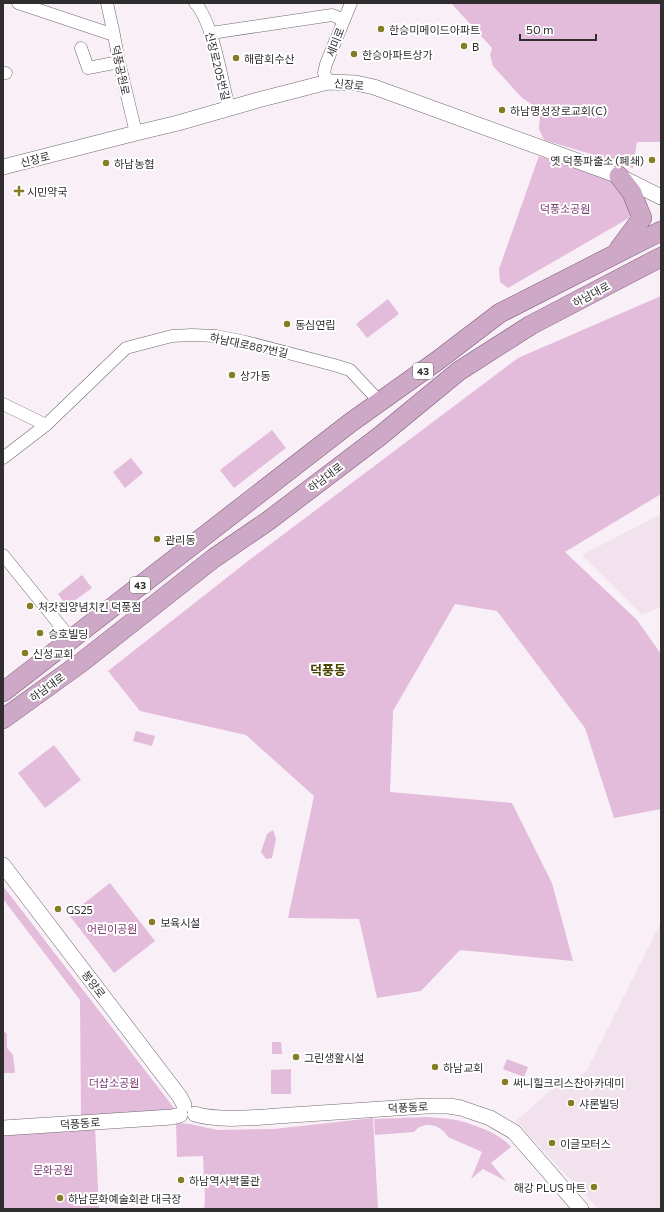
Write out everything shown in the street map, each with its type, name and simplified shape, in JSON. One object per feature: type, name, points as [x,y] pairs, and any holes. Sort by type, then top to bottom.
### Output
[{"type":"main road","points":[[616,254],[642,218],[632,193],[619,176]]},
{"type":"main road","name":"하남대로","points":[[3,692],[379,401],[437,361],[500,314],[661,231]]},
{"type":"main road","name":"하남대로","points":[[3,719],[82,662],[214,558],[268,521],[380,436],[458,371],[531,325],[661,257]]},
{"type":"street","name":"덕풍공원로","points":[[18,3],[114,35],[136,133]]},
{"type":"street","points":[[107,3],[114,35]]},
{"type":"street","name":"신장로205번길","points":[[195,3],[199,7],[211,33],[229,108]]},
{"type":"street","name":"세미로","points":[[328,82],[324,73],[325,68],[350,3]]},
{"type":"street","points":[[211,33],[332,15],[344,20]]},
{"type":"street","points":[[81,48],[88,68],[119,62]]},
{"type":"street","name":"신장로","points":[[3,168],[178,123],[328,82],[356,83],[374,87],[619,176],[661,197]]},
{"type":"street","points":[[619,176],[661,184]]},
{"type":"street","name":"하남대로887번길","points":[[3,458],[46,425],[126,348],[172,336],[216,336],[246,342],[350,370],[379,401]]},
{"type":"street","points":[[3,404],[46,425]]},
{"type":"street","points":[[3,555],[71,640]]},
{"type":"street","name":"봉양로","points":[[3,865],[180,1097],[187,1111]]},
{"type":"street","name":"덕풍동로","points":[[3,1128],[172,1117],[187,1111],[202,1116],[216,1118],[449,1106],[461,1108],[490,1118],[514,1132],[581,1209]]},
{"type":"shaded area","points":[[661,514],[661,607],[642,615],[582,555]]},
{"type":"shaded area","points":[[661,922],[661,1209],[598,1209],[516,1121],[561,1081],[574,1080],[587,1070]]},
{"type":"green space","points":[[451,3],[661,3],[661,142],[637,142],[633,168],[617,165],[594,155],[544,140],[539,129],[540,113],[536,107],[522,98],[493,66],[490,55],[492,48]]},
{"type":"green space","name":"덕풍소공원","points":[[539,156],[614,182],[632,208],[629,218],[508,288],[500,282],[499,269]]},
{"type":"green space","points":[[661,296],[661,494],[565,552],[637,620],[661,654],[661,809],[614,818],[585,728],[497,611],[455,604],[393,711],[390,792],[512,803],[552,883],[573,961],[460,950],[421,991],[377,998],[359,919],[288,918],[314,796],[246,735],[140,711],[108,671],[248,561],[518,358]]},
{"type":"green space","points":[[388,299],[399,314],[367,338],[356,324]]},
{"type":"green space","points":[[272,430],[286,448],[234,488],[220,470]]},
{"type":"green space","points":[[131,458],[143,473],[125,488],[113,472]]},
{"type":"green space","points":[[82,575],[92,588],[67,606],[58,594]]},
{"type":"green space","points":[[136,731],[155,736],[152,746],[133,741]]},
{"type":"green space","points":[[54,745],[81,780],[45,808],[18,773]]},
{"type":"green space","points":[[273,830],[276,839],[272,858],[266,859],[261,852],[267,834]]},
{"type":"green space","name":"어린이공원","points":[[110,883],[155,941],[114,973],[69,915]]},
{"type":"green space","name":"더샵소공원","points":[[3,886],[174,1108],[174,1110],[81,1116],[80,1000],[3,899]]},
{"type":"green space","points":[[3,1030],[7,1034],[7,1048],[13,1055],[15,1073],[3,1074]]},
{"type":"green space","points":[[272,1042],[281,1042],[282,1054],[272,1054]]},
{"type":"green space","points":[[507,1059],[528,1067],[524,1077],[503,1069]]},
{"type":"green space","points":[[291,1069],[291,1094],[271,1094],[271,1070]]},
{"type":"green space","points":[[426,1117],[450,1119],[470,1124],[489,1132],[507,1143],[511,1147],[491,1163],[506,1181],[483,1169],[471,1179],[482,1152],[448,1137],[441,1129],[437,1127],[427,1125],[418,1128],[414,1132],[375,1135],[374,1119]]},
{"type":"green space","points":[[373,1118],[378,1209],[204,1209],[203,1156],[177,1157],[176,1123],[190,1124],[217,1130],[274,1129]]},
{"type":"green space","name":"문화공원","points":[[95,1126],[99,1209],[3,1209],[3,1132]]},
{"type":"place","name":"한승미메이드아파트","points":[[381,29]]},
{"type":"place","name":"B","points":[[464,46]]},
{"type":"place","name":"한승아파트상가","points":[[354,54]]},
{"type":"place","name":"해람회수산","points":[[236,58]]},
{"type":"place","name":"하남명성장로교회(C)","points":[[502,110]]},
{"type":"place","name":"옛 덕풍파출소 (폐쇄)","points":[[652,160]]},
{"type":"place","name":"하남농협","points":[[106,163]]},
{"type":"place","name":"시민약국","points":[[19,191]]},
{"type":"place","name":"동심연립","points":[[287,324]]},
{"type":"place","name":"상가동","points":[[232,375]]},
{"type":"place","name":"관리동","points":[[157,539]]},
{"type":"place","name":"처갓집양념치킨 덕풍점","points":[[30,606]]},
{"type":"place","name":"승호빌딩","points":[[40,633]]},
{"type":"place","name":"신성교회","points":[[25,653]]},
{"type":"place","name":"GS25","points":[[58,909]]},
{"type":"place","name":"보육시설","points":[[152,922]]},
{"type":"place","name":"그린생활시설","points":[[296,1057]]},
{"type":"place","name":"하남교회","points":[[435,1067]]},
{"type":"place","name":"써니힐크리스찬아카데미","points":[[505,1082]]},
{"type":"place","name":"샤론빌딩","points":[[571,1103]]},
{"type":"place","name":"이글모터스","points":[[552,1143]]},
{"type":"place","name":"하남역사박물관","points":[[181,1180]]},
{"type":"place","name":"해강 PLUS 마트","points":[[594,1187]]},
{"type":"place","name":"하남문화예술회관 대극장","points":[[60,1198]]},
{"type":"district","name":"덕풍동","points":[[328,670]]}]
